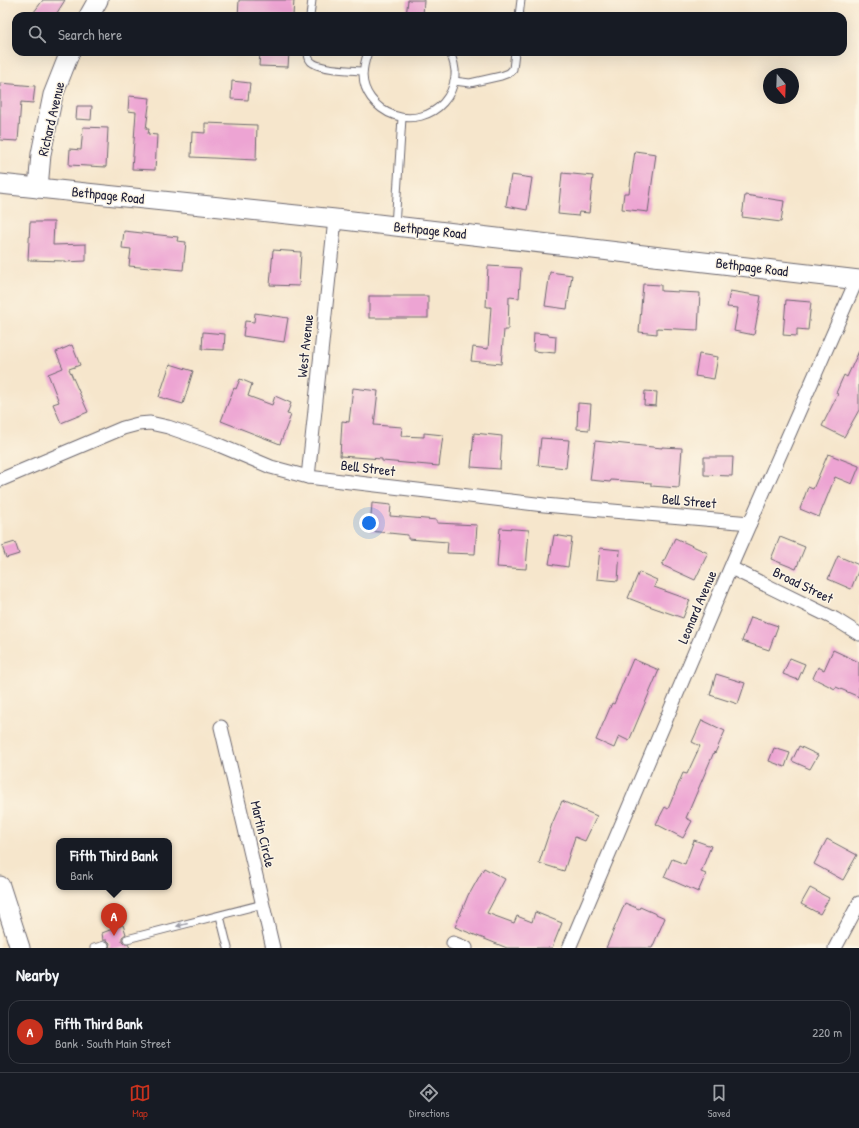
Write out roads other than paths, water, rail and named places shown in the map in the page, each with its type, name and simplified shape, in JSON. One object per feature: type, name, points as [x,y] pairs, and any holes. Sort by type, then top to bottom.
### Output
[{"type":"main road","points":[[91,12],[98,0]]},
{"type":"main road","name":"Richard Avenue","points":[[38,188],[41,154],[53,95],[68,56]]},
{"type":"main road","name":"Bethpage Road","points":[[0,184],[335,219],[858,280]]},
{"type":"main road","points":[[0,886],[20,948]]},
{"type":"street","name":"West Avenue","points":[[308,477],[335,219]]},
{"type":"street","name":"Leonard Avenue","points":[[569,948],[750,523],[858,280]]},
{"type":"street","name":"Bell Street","points":[[0,480],[123,428],[138,424],[150,424],[168,427],[214,443],[271,467],[308,477],[544,505],[750,523]]},
{"type":"street","name":"Broad Street","points":[[731,568],[835,619],[859,634]]},
{"type":"street","name":"Martin Circle","points":[[221,727],[273,948]]},
{"type":"street","points":[[836,948],[859,903]]},
{"type":"street","points":[[453,943],[466,948]]},
{"type":"lane","points":[[310,12],[312,0]]},
{"type":"lane","points":[[520,12],[521,0]]},
{"type":"lane","points":[[309,56],[312,63],[321,67],[363,71]]},
{"type":"lane","points":[[366,56],[363,64],[363,79],[368,93],[376,105],[388,114],[402,118],[415,118],[427,114],[438,108],[447,98],[455,75],[454,62],[452,56]]},
{"type":"lane","points":[[454,81],[470,82],[487,80],[509,73],[513,69],[515,56]]},
{"type":"lane","points":[[395,226],[402,118]]},
{"type":"lane","points":[[127,939],[263,904]]},
{"type":"lane","points":[[220,916],[228,948]]},
{"type":"lane","points":[[94,948],[105,945]]},
{"type":"place","name":"Fifth Third Bank","points":[[114,936]]}]
